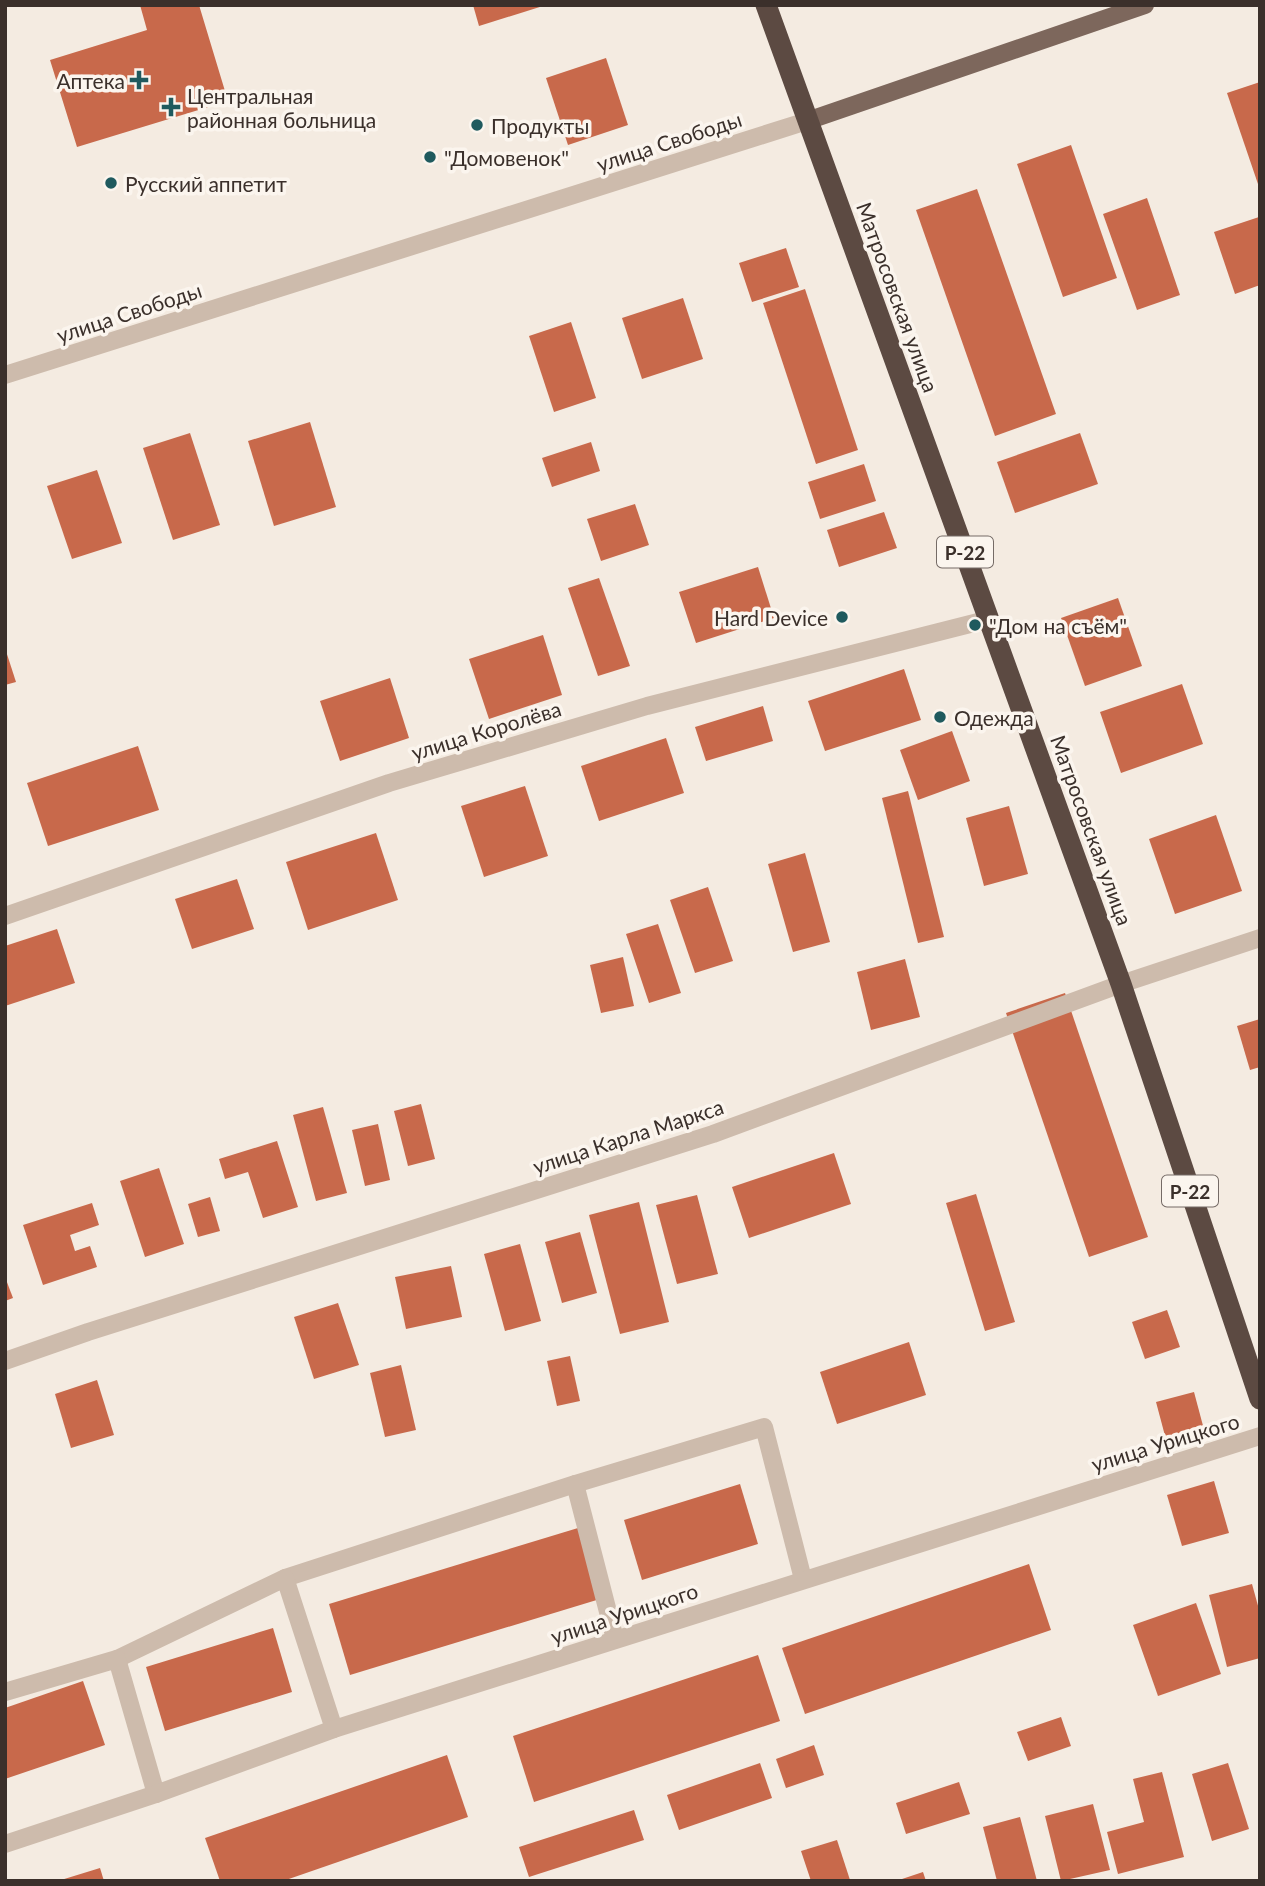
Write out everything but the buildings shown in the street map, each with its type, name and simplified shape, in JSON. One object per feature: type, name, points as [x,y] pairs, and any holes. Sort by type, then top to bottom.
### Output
[{"type":"highway","name":"Матросовская улица","points":[[766,5],[1121,984],[1260,1398]]},
{"type":"main road","name":"улица Свободы","points":[[807,121],[1145,5]]},
{"type":"street","name":"улица Свободы","points":[[5,375],[807,121]]},
{"type":"street","name":"улица Королёва","points":[[5,916],[389,782],[648,706],[990,619]]},
{"type":"street","name":"улица Карла Маркса","points":[[5,1361],[88,1332],[713,1134],[1121,984],[1260,938]]},
{"type":"street","points":[[5,1692],[117,1659],[285,1578],[764,1427],[803,1579]]},
{"type":"street","name":"улица Урицкого","points":[[5,1844],[156,1794],[334,1729],[1260,1436]]},
{"type":"street","points":[[575,1485],[615,1639]]},
{"type":"street","points":[[285,1578],[334,1729]]},
{"type":"street","points":[[117,1659],[156,1794]]},
{"type":"place","name":"Аптека","points":[[139,80]]},
{"type":"place","name":"Центральная районная больница","points":[[171,107]]},
{"type":"place","name":"Продукты","points":[[477,125]]},
{"type":"place","name":"\"Домовенок\"","points":[[430,157]]},
{"type":"place","name":"Русский аппетит","points":[[111,183]]},
{"type":"place","name":"Hard Device","points":[[842,617]]},
{"type":"place","name":"\"Дом на съём\"","points":[[975,625]]},
{"type":"place","name":"Одежда","points":[[940,717]]}]
